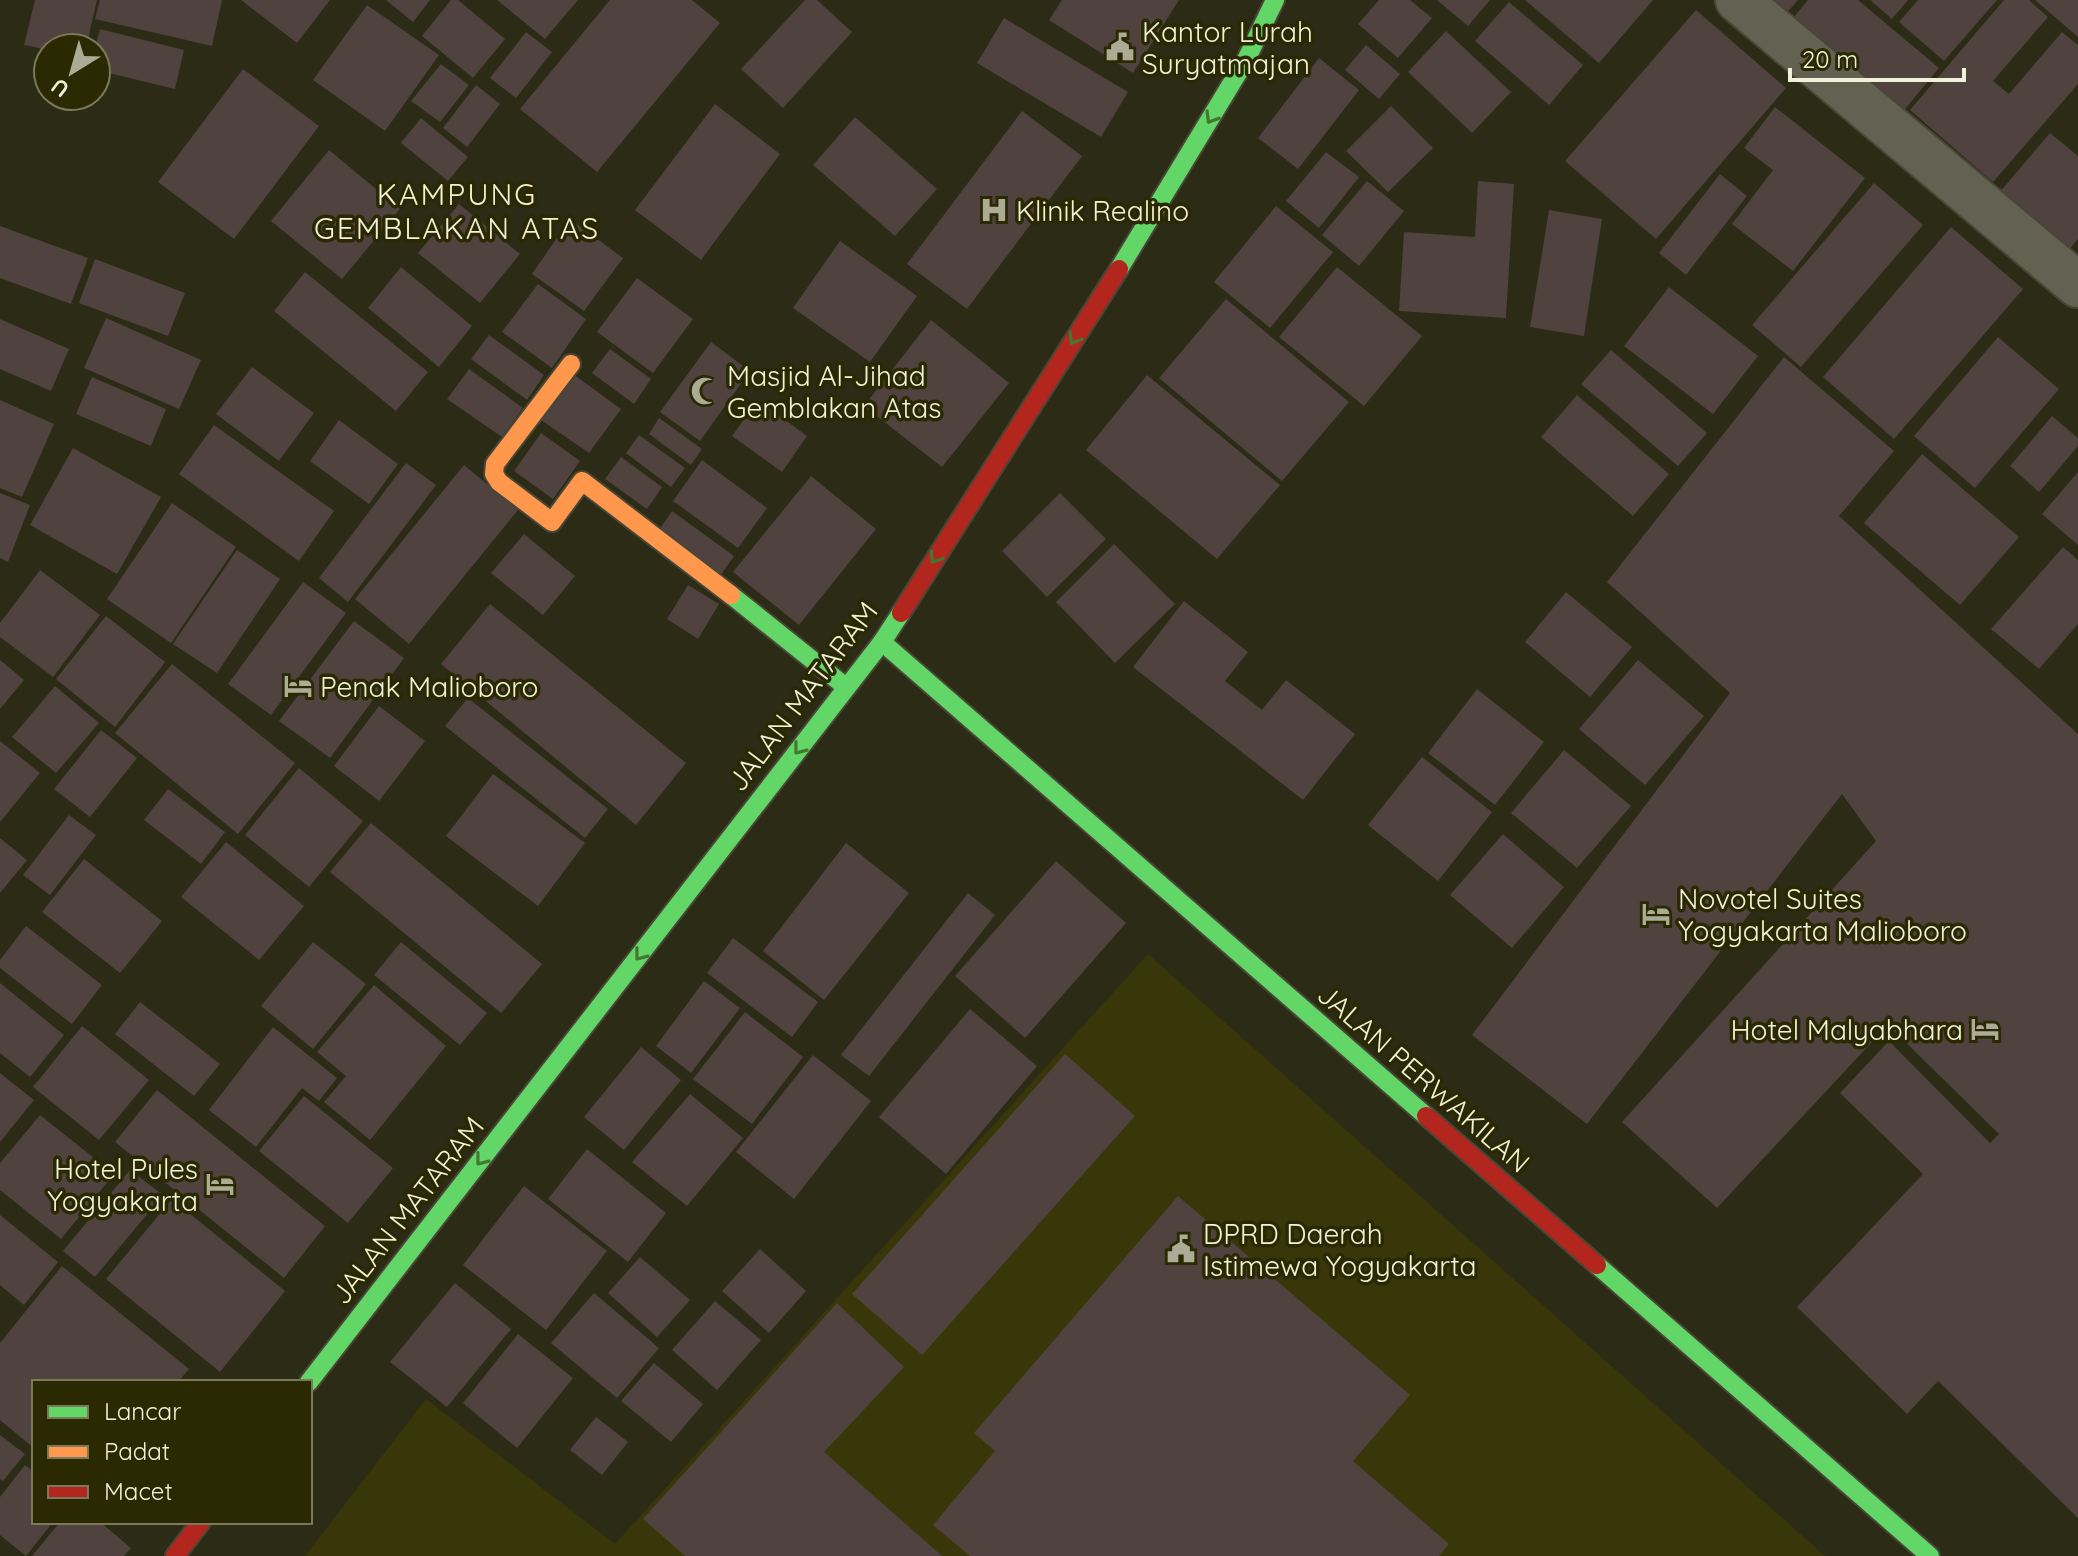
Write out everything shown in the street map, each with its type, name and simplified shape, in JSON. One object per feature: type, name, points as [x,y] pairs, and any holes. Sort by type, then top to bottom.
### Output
[{"type":"street","name":"JALAN MATARAM","points":[[311,1380],[882,642],[1156,210],[1247,58],[1275,0]]},
{"type":"street","points":[[1738,0],[2078,285]]},
{"type":"street","points":[[571,364],[495,464],[494,474],[499,482],[552,522],[582,481],[671,547],[846,687]]},
{"type":"street","name":"JALAN PERWAKILAN","points":[[882,642],[1930,1556]]},
{"type":"street","points":[[175,1556],[199,1524]]},
{"type":"shaded area","name":"DPRD Daerah Istimewa Yogyakarta","points":[[1148,954],[1825,1556],[305,1556],[426,1399],[615,1544]]},
{"type":"building","points":[[35,0],[97,0],[90,32],[32,32],[32,47],[24,45]]},
{"type":"building","points":[[100,0],[222,0],[212,46],[95,19]]},
{"type":"building","points":[[241,0],[330,0],[297,43]]},
{"type":"building","points":[[386,0],[430,0],[413,22]]},
{"type":"building","points":[[451,0],[458,0],[505,39],[473,78],[422,36]]},
{"type":"building","points":[[497,0],[578,0],[545,39]]},
{"type":"building","points":[[610,0],[692,0],[720,23],[597,172],[520,109]]},
{"type":"building","points":[[805,0],[817,0],[852,32],[783,108],[741,69]]},
{"type":"building","name":"Kantor Lurah Suryatmajan","points":[[1062,0],[1179,0],[1133,73],[1049,20]]},
{"type":"building","points":[[1379,0],[1410,0],[1432,18],[1398,58],[1358,24]]},
{"type":"building","points":[[1437,0],[1490,0],[1468,26]]},
{"type":"building","points":[[1525,0],[1653,0],[1599,63]]},
{"type":"building","points":[[1768,0],[1798,0],[1785,15]]},
{"type":"building","points":[[1808,0],[1858,0],[1939,68],[1900,115],[1789,23]]},
{"type":"building","points":[[1870,0],[1908,0],[1892,19]]},
{"type":"building","points":[[1918,0],[1997,0],[1944,61],[1899,22]]},
{"type":"building","points":[[2004,0],[2029,0],[2048,17],[1993,81],[2009,94],[2062,32],[2078,45],[2078,84],[1993,182],[1910,110]]},
{"type":"building","points":[[2035,0],[2078,0],[2078,37]]},
{"type":"building","points":[[1509,2],[1583,65],[1549,105],[1475,41]]},
{"type":"building","points":[[367,5],[439,55],[385,131],[313,80]]},
{"type":"building","points":[[1696,10],[1786,88],[1656,239],[1565,161]]},
{"type":"building","points":[[1004,18],[1128,92],[1101,137],[977,63]]},
{"type":"building","points":[[1446,31],[1511,92],[1472,133],[1408,72]]},
{"type":"building","points":[[112,32],[184,50],[175,89],[112,74]]},
{"type":"building","points":[[526,32],[552,52],[516,98],[490,78]]},
{"type":"building","points":[[1366,45],[1400,74],[1379,99],[1345,70]]},
{"type":"building","points":[[1319,58],[1359,90],[1298,169],[1258,138]]},
{"type":"building","points":[[441,64],[469,85],[440,122],[411,101]]},
{"type":"building","points":[[243,69],[319,126],[234,239],[158,182]]},
{"type":"building","points":[[476,85],[500,104],[467,147],[443,128]]},
{"type":"building","points":[[715,104],[780,154],[701,260],[635,210]]},
{"type":"building","points":[[1391,106],[1433,148],[1388,192],[1346,151]]},
{"type":"building","points":[[1775,107],[1865,178],[1793,271],[1732,224],[1773,170],[1744,148]]},
{"type":"building","name":"Klinik Realino","points":[[1022,111],[1082,156],[967,309],[907,264]]},
{"type":"building","points":[[855,117],[937,189],[895,236],[813,165]]},
{"type":"building","points":[[421,118],[468,157],[448,181],[401,143]]},
{"type":"building","points":[[2050,133],[2078,156],[2078,239],[2063,257],[1994,199]]},
{"type":"building","points":[[329,150],[400,209],[342,279],[271,221]]},
{"type":"building","points":[[1326,152],[1359,177],[1319,228],[1286,201]]},
{"type":"building","points":[[1720,174],[1747,196],[1686,275],[1659,253]]},
{"type":"building","points":[[1367,181],[1404,211],[1359,266],[1322,235]]},
{"type":"building","points":[[1478,181],[1514,184],[1506,318],[1399,311],[1404,232],[1475,237]]},
{"type":"building","points":[[1874,183],[1923,225],[1801,367],[1752,325]]},
{"type":"building","points":[[459,204],[520,254],[480,303],[418,253]]},
{"type":"building","points":[[1276,206],[1333,252],[1270,328],[1214,282]]},
{"type":"building","points":[[1549,210],[1602,219],[1584,336],[1530,327]]},
{"type":"building","points":[[570,219],[623,258],[584,311],[532,274]]},
{"type":"building","points":[[0,226],[88,258],[71,304],[0,278]]},
{"type":"building","points":[[1951,227],[2023,289],[1894,439],[1823,377]]},
{"type":"building","points":[[840,241],[917,296],[870,362],[793,308]]},
{"type":"building","points":[[95,259],[185,293],[168,336],[79,303]]},
{"type":"building","points":[[401,267],[472,326],[439,367],[368,308]]},
{"type":"building","points":[[1337,267],[1422,336],[1364,406],[1279,337]]},
{"type":"building","points":[[305,272],[428,372],[396,411],[274,311]]},
{"type":"building","points":[[637,278],[693,319],[653,373],[597,332]]},
{"type":"building","points":[[538,284],[586,319],[552,368],[502,332]]},
{"type":"building","points":[[1669,287],[1758,356],[1713,414],[1624,346]]},
{"type":"building","points":[[1226,299],[1349,402],[1282,481],[1159,378]]},
{"type":"building","points":[[106,318],[201,360],[179,409],[84,368]]},
{"type":"building","points":[[0,319],[69,349],[51,391],[0,369]]},
{"type":"building","points":[[931,320],[1009,383],[942,467],[864,406]]},
{"type":"building","points":[[489,335],[544,375],[527,400],[471,359]]},
{"type":"building","points":[[1998,337],[2059,389],[1975,488],[1914,436]]},
{"type":"building","name":"Masjid Al-Jihad Gemblakan Atas","points":[[711,342],[750,371],[700,441],[660,412]]},
{"type":"building","points":[[610,349],[651,379],[634,404],[592,373]]},
{"type":"building","points":[[1611,350],[1707,433],[1678,466],[1581,384]]},
{"type":"building","points":[[1784,357],[1894,451],[1839,516],[2078,734],[2078,1518],[1938,1381],[1907,1414],[1797,1307],[1923,1174],[1840,1093],[1889,1041],[1990,1143],[1999,1134],[1883,1020],[1868,1037],[1872,1042],[1717,1208],[1622,1122],[1876,841],[1842,794],[1587,1124],[1472,1035],[1730,693],[1607,582]]},
{"type":"building","points":[[252,367],[314,413],[279,461],[216,414]]},
{"type":"building","points":[[469,369],[523,408],[502,437],[447,399]]},
{"type":"building","points":[[573,374],[621,409],[589,453],[541,420]]},
{"type":"building","points":[[1147,375],[1280,485],[1217,559],[1086,450]]},
{"type":"building","points":[[92,377],[166,409],[151,446],[76,414]]},
{"type":"building","points":[[1577,395],[1669,474],[1633,516],[1541,437]]},
{"type":"building","points":[[0,400],[54,424],[22,497],[0,488]]},
{"type":"building","points":[[758,400],[807,436],[782,472],[732,436]]},
{"type":"building","points":[[2052,416],[2078,438],[2078,446],[2039,492],[2010,466]]},
{"type":"building","points":[[659,418],[702,449],[691,465],[649,434]]},
{"type":"building","points":[[339,420],[398,464],[369,504],[310,461]]},
{"type":"building","points":[[214,425],[334,511],[299,561],[179,474]]},
{"type":"building","points":[[541,433],[580,461],[553,499],[514,471]]},
{"type":"building","points":[[639,435],[685,468],[671,487],[626,453]]},
{"type":"building","points":[[73,448],[161,497],[117,574],[30,525]]},
{"type":"building","points":[[1922,454],[2019,537],[1960,605],[1864,523]]},
{"type":"building","points":[[621,457],[662,487],[647,509],[605,479]]},
{"type":"building","points":[[702,460],[767,508],[738,548],[673,501]]},
{"type":"building","points":[[406,463],[436,485],[348,602],[319,578]]},
{"type":"building","points":[[464,465],[518,510],[409,644],[355,599]]},
{"type":"building","points":[[2078,472],[2078,545],[2042,514]]},
{"type":"building","points":[[811,476],[876,529],[799,625],[733,572]]},
{"type":"building","points":[[0,493],[30,505],[8,562],[0,558]]},
{"type":"building","points":[[1060,493],[1106,539],[1047,597],[1002,551]]},
{"type":"building","points":[[172,503],[236,547],[171,643],[107,599]]},
{"type":"building","points":[[672,511],[734,556],[718,579],[657,533]]},
{"type":"building","points":[[524,534],[575,576],[543,615],[491,573]]},
{"type":"building","points":[[1114,544],[1175,604],[1115,663],[1056,602]]},
{"type":"building","points":[[2063,547],[2078,560],[2078,624],[2039,669],[1991,629]]},
{"type":"building","points":[[237,550],[280,579],[217,673],[173,644]]},
{"type":"building","points":[[40,570],[100,615],[53,677],[0,637],[0,623]]},
{"type":"building","points":[[303,582],[346,613],[271,715],[228,684]]},
{"type":"building","points":[[688,585],[719,604],[698,639],[667,619]]},
{"type":"building","points":[[1566,592],[1632,647],[1590,697],[1525,642]]},
{"type":"building","points":[[1184,601],[1248,652],[1225,681],[1262,710],[1286,680],[1355,734],[1303,800],[1133,667]]},
{"type":"building","points":[[490,604],[686,763],[636,825],[441,664]]},
{"type":"building","points":[[106,616],[165,662],[115,727],[56,679]]},
{"type":"building","points":[[354,621],[404,658],[330,758],[279,721]]},
{"type":"building","points":[[0,660],[24,680],[0,709]]},
{"type":"building","points":[[1638,660],[1704,716],[1645,785],[1579,729]]},
{"type":"building","points":[[172,664],[295,763],[238,834],[115,733]]},
{"type":"building","points":[[55,686],[99,723],[56,773],[12,737]]},
{"type":"building","points":[[1477,689],[1544,742],[1495,805],[1428,753]]},
{"type":"building","points":[[468,698],[608,809],[585,838],[445,726]]},
{"type":"building","points":[[379,706],[425,741],[379,801],[334,766]]},
{"type":"building","points":[[101,730],[137,758],[90,817],[54,789]]},
{"type":"building","points":[[0,741],[40,773],[0,822]]},
{"type":"building","points":[[1564,750],[1631,806],[1577,868],[1511,813]]},
{"type":"building","points":[[1422,757],[1492,812],[1438,881],[1368,825]]},
{"type":"building","points":[[299,768],[363,821],[309,887],[245,835]]},
{"type":"building","points":[[493,774],[585,843],[538,906],[446,836]]},
{"type":"building","points":[[168,789],[225,832],[201,864],[144,820]]},
{"type":"building","points":[[69,815],[96,835],[50,895],[23,875]]},
{"type":"building","points":[[371,823],[542,964],[501,1013],[330,872]]},
{"type":"building","points":[[1503,834],[1564,887],[1512,948],[1450,895]]},
{"type":"building","points":[[0,838],[27,860],[0,893]]},
{"type":"building","points":[[226,842],[304,906],[259,960],[181,897]]},
{"type":"building","points":[[846,843],[909,893],[824,1000],[763,951]]},
{"type":"building","points":[[84,859],[162,921],[120,973],[42,912]]},
{"type":"building","points":[[1056,861],[1126,923],[1025,1038],[955,976]]},
{"type":"building","points":[[968,893],[995,915],[869,1076],[841,1055]]},
{"type":"building","points":[[26,926],[102,985],[72,1024],[0,968],[0,960]]},
{"type":"building","points":[[733,938],[818,1002],[792,1037],[707,973]]},
{"type":"building","points":[[313,942],[366,984],[313,1049],[261,1006]]},
{"type":"building","points":[[401,942],[487,1013],[460,1045],[374,975]]},
{"type":"building","points":[[704,981],[740,1008],[691,1073],[656,1046]]},
{"type":"building","points":[[0,983],[64,1035],[30,1077],[0,1053]]},
{"type":"building","points":[[374,985],[446,1046],[370,1140],[324,1102],[346,1076],[317,1052]]},
{"type":"building","points":[[140,1002],[220,1064],[194,1096],[115,1034]]},
{"type":"building","points":[[970,1009],[1037,1066],[946,1174],[879,1117]]},
{"type":"building","points":[[745,1012],[803,1057],[752,1124],[693,1079]]},
{"type":"building","points":[[82,1026],[149,1080],[99,1140],[33,1087]]},
{"type":"building","points":[[273,1027],[337,1078],[319,1101],[302,1088],[256,1147],[209,1110]]},
{"type":"building","points":[[641,1047],[681,1080],[624,1150],[584,1117]]},
{"type":"building","points":[[1065,1054],[1135,1116],[922,1355],[852,1294]]},
{"type":"building","points":[[813,1055],[871,1101],[794,1199],[736,1152]]},
{"type":"building","points":[[0,1073],[34,1100],[0,1142]]},
{"type":"building","name":"Hotel Pules Yogyakarta","points":[[157,1090],[325,1226],[284,1278],[115,1142]]},
{"type":"building","points":[[690,1094],[743,1138],[687,1206],[632,1162]]},
{"type":"building","points":[[304,1096],[393,1168],[348,1223],[259,1151]]},
{"type":"building","points":[[40,1115],[114,1174],[61,1239],[0,1190],[0,1163]]},
{"type":"building","points":[[587,1149],[666,1213],[628,1262],[548,1199]]},
{"type":"building","points":[[130,1170],[163,1195],[95,1277],[63,1251]]},
{"type":"building","points":[[524,1186],[607,1251],[546,1330],[463,1265]]},
{"type":"building","points":[[1178,1196],[1410,1395],[1353,1461],[1449,1544],[1439,1556],[970,1556],[933,1525],[995,1451],[974,1433]]},
{"type":"building","points":[[172,1199],[285,1291],[220,1372],[106,1279]]},
{"type":"building","points":[[0,1215],[58,1262],[24,1305],[0,1285]]},
{"type":"building","points":[[760,1249],[806,1291],[769,1333],[722,1291]]},
{"type":"building","points":[[640,1257],[690,1300],[657,1337],[608,1293]]},
{"type":"building","points":[[62,1266],[189,1369],[180,1380],[32,1380],[32,1446],[0,1420],[0,1343]]},
{"type":"building","points":[[455,1283],[511,1329],[447,1407],[390,1362]]},
{"type":"building","points":[[594,1293],[659,1348],[617,1398],[551,1343]]},
{"type":"building","points":[[715,1301],[761,1340],[717,1390],[672,1350]]},
{"type":"building","points":[[837,1303],[904,1367],[824,1452],[942,1556],[685,1556],[643,1519]]},
{"type":"building","points":[[518,1334],[573,1378],[517,1448],[463,1403]]},
{"type":"building","points":[[654,1363],[703,1404],[671,1442],[621,1401]]},
{"type":"building","points":[[596,1417],[628,1442],[602,1475],[570,1450]]},
{"type":"building","points":[[0,1435],[25,1454],[3,1481],[0,1479]]},
{"type":"building","points":[[25,1465],[32,1470],[32,1524],[51,1524],[26,1556],[0,1535],[0,1497]]},
{"type":"building","points":[[58,1524],[102,1524],[131,1548],[124,1556],[32,1556]]},
{"type":"traffic: fast","points":[[1119,269],[1247,58],[1275,0]]},
{"type":"traffic: fast","points":[[731,595],[846,687]]},
{"type":"traffic: fast","points":[[311,1380],[882,642],[901,613]]},
{"type":"traffic: fast","points":[[882,642],[1426,1116]]},
{"type":"traffic: fast","points":[[1597,1265],[1930,1556]]},
{"type":"traffic: slow","points":[[571,364],[495,464],[494,474],[499,482],[552,522],[582,481],[731,595]]},
{"type":"traffic: jam","points":[[901,613],[1119,269]]},
{"type":"traffic: jam","points":[[1426,1116],[1597,1265]]},
{"type":"traffic: jam","points":[[175,1556],[199,1524]]},
{"type":"place","name":"Kantor Lurah Suryatmajan","points":[[1120,47]]},
{"type":"place","name":"Klinik Realino","points":[[994,210]]},
{"type":"place","name":"Masjid Al-Jihad Gemblakan Atas","points":[[705,391]]},
{"type":"place","name":"Penak Malioboro","points":[[298,686]]},
{"type":"place","name":"Novotel Suites Yogyakarta Malioboro","points":[[1656,914]]},
{"type":"place","name":"Hotel Malyabhara","points":[[1985,1029]]},
{"type":"place","name":"Hotel Pules Yogyakarta","points":[[220,1184]]},
{"type":"place","name":"DPRD Daerah Istimewa Yogyakarta","points":[[1181,1249]]},
{"type":"district","name":"KAMPUNG GEMBLAKAN ATAS","points":[[457,211]]}]
